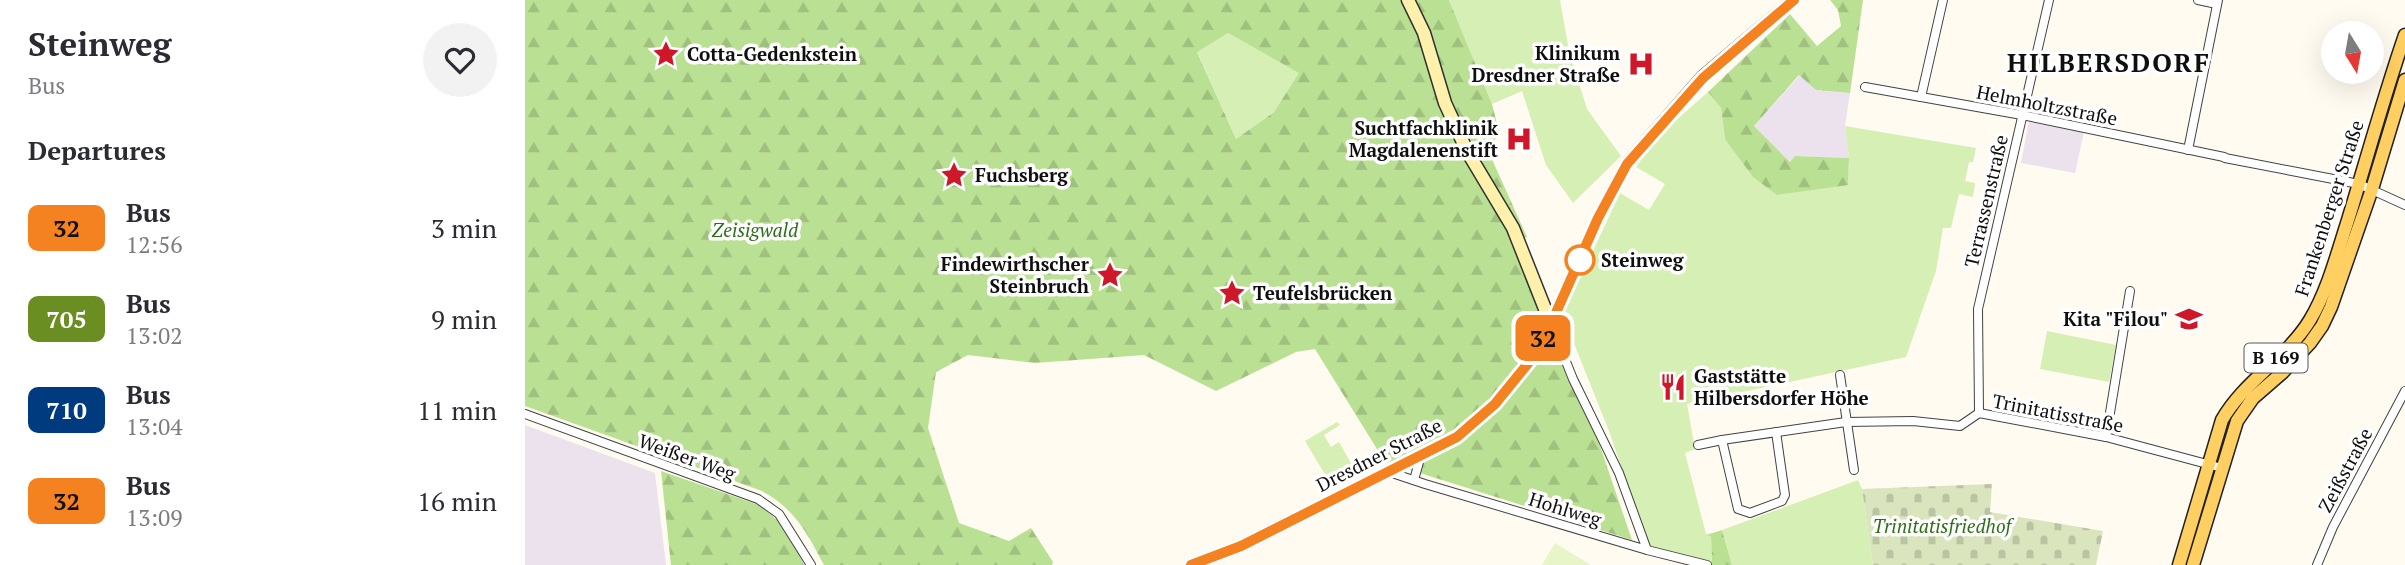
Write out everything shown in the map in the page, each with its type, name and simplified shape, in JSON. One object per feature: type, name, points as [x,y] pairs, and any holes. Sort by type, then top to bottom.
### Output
[{"type":"main road","name":"Dresdner Straße","points":[[1191,565],[1241,546],[1457,437],[1495,404],[1530,361],[1551,324],[1598,218],[1627,164],[1703,78],[1794,0]]},
{"type":"main road","name":"Frankenberger Straße","points":[[2179,565],[2222,420],[2231,404],[2301,334],[2327,284],[2405,35]]},
{"type":"main road","name":"Frankenberger Straße","points":[[2193,565],[2234,430],[2242,412],[2310,343],[2322,326],[2372,188],[2405,80]]},
{"type":"street","points":[[1408,0],[1424,33],[1445,103],[1467,151],[1513,228],[1573,379],[1615,465],[1647,550]]},
{"type":"street","points":[[1921,97],[1943,0]]},
{"type":"street","name":"Terrassenstraße","points":[[1979,413],[1978,309],[2049,0]]},
{"type":"street","points":[[2188,150],[2217,2],[2198,0]]},
{"type":"street","name":"Helmholtzstraße","points":[[1865,87],[2022,115],[2359,184],[2405,205]]},
{"type":"street","points":[[2106,437],[2130,291]]},
{"type":"street","points":[[1840,375],[1854,470]]},
{"type":"street","name":"Zeißstraße","points":[[2317,565],[2339,515],[2405,391]]},
{"type":"street","name":"Trinitatisstraße","points":[[1698,445],[1846,422],[1913,421],[1960,426],[1979,413],[2106,437],[2222,468]]},
{"type":"street","name":"Weißer Weg","points":[[525,414],[758,499],[779,514],[811,565]]},
{"type":"street","points":[[1722,440],[1738,509],[1750,513],[1782,501],[1785,495],[1776,432]]},
{"type":"street","points":[[1414,480],[1421,456]]},
{"type":"street","name":"Hohlweg","points":[[1392,469],[1395,474],[1414,480],[1647,550],[1707,565]]},
{"type":"shaded area","points":[[1800,75],[1816,90],[1850,93],[1845,126],[1849,158],[1796,156],[1790,162],[1754,126]]},
{"type":"shaded area","points":[[2029,120],[2084,132],[2075,173],[2021,163]]},
{"type":"shaded area","points":[[525,425],[655,473],[666,565],[525,565]]},
{"type":"green space","name":"Zeisigwald","points":[[525,0],[1449,0],[1492,104],[1500,136],[1486,146],[1527,237],[1512,243],[1600,446],[1632,540],[1385,462],[1315,349],[1296,352],[1216,391],[1144,355],[1035,363],[968,355],[936,372],[928,428],[959,523],[1009,541],[1031,528],[1053,562],[1052,565],[824,565],[806,532],[792,514],[762,491],[525,406]],"holes":[[[1228,33],[1299,73],[1274,112],[1236,139],[1197,52]]]},
{"type":"green space","points":[[1449,0],[1560,0],[1569,51],[1587,109],[1621,156],[1573,203],[1546,165],[1522,91],[1492,104]]},
{"type":"green space","points":[[1830,0],[1863,0],[1850,93],[1816,90],[1799,75],[1754,126],[1790,162],[1795,156],[1849,158],[1848,185],[1777,195],[1753,177],[1725,139],[1721,108],[1708,92],[1790,14],[1817,46],[1841,26],[1838,10]]},
{"type":"green space","points":[[1228,33],[1300,73],[1274,112],[1236,139],[1197,51]]},
{"type":"green space","points":[[1708,92],[1721,108],[1725,139],[1848,185],[1849,158],[1845,126],[1976,148],[1973,162],[1969,162],[1965,181],[1975,183],[1973,197],[1959,194],[1951,228],[1943,228],[1936,271],[1906,357],[1687,404],[1695,449],[1685,453],[1706,534],[1711,535],[1712,562],[1650,549],[1609,431],[1571,336],[1559,324],[1620,193],[1649,210],[1665,184],[1636,167],[1657,137]]},
{"type":"green space","points":[[2047,331],[2116,345],[2109,382],[2040,369]]},
{"type":"green space","points":[[1337,422],[1340,425],[1324,435],[1331,447],[1339,442],[1352,465],[1349,473],[1330,483],[1305,441]]},
{"type":"green space","points":[[661,471],[759,505],[787,528],[804,565],[671,565]]},
{"type":"green space","points":[[1858,480],[1862,489],[1873,565],[1732,565],[1722,530]]},
{"type":"green space","name":"Trinitatisfriedhof","points":[[1992,484],[1990,512],[2103,531],[2096,565],[1873,565],[1862,489]]},
{"type":"green space","points":[[1722,530],[1732,565],[1702,565],[1712,561],[1711,536],[1706,535]]},
{"type":"green space","points":[[1555,543],[1591,565],[1542,565]]},
{"type":"bus line","name":"32","points":[[1191,565],[1241,546],[1457,437],[1495,404],[1530,361],[1551,324],[1598,218],[1627,164],[1703,78],[1794,0]]},
{"type":"place","name":"Cotta-Gedenkstein","points":[[666,54]]},
{"type":"place","name":"Klinikum Dresdner Straße","points":[[1641,64]]},
{"type":"place","name":"Suchtfachklinik Magdalenenstift","points":[[1519,139]]},
{"type":"place","name":"Fuchsberg","points":[[954,175]]},
{"type":"place","name":"Steinweg","points":[[1580,260]]},
{"type":"place","name":"Findewirthscher Steinbruch","points":[[1110,275]]},
{"type":"place","name":"Teufelsbrücken","points":[[1232,293]]},
{"type":"place","name":"Kita \"Filou\"","points":[[2189,319]]},
{"type":"place","name":"Gaststätte Hilbersdorfer Höhe","points":[[1673,387]]},
{"type":"district","name":"HILBERSDORF","points":[[2109,63]]}]
